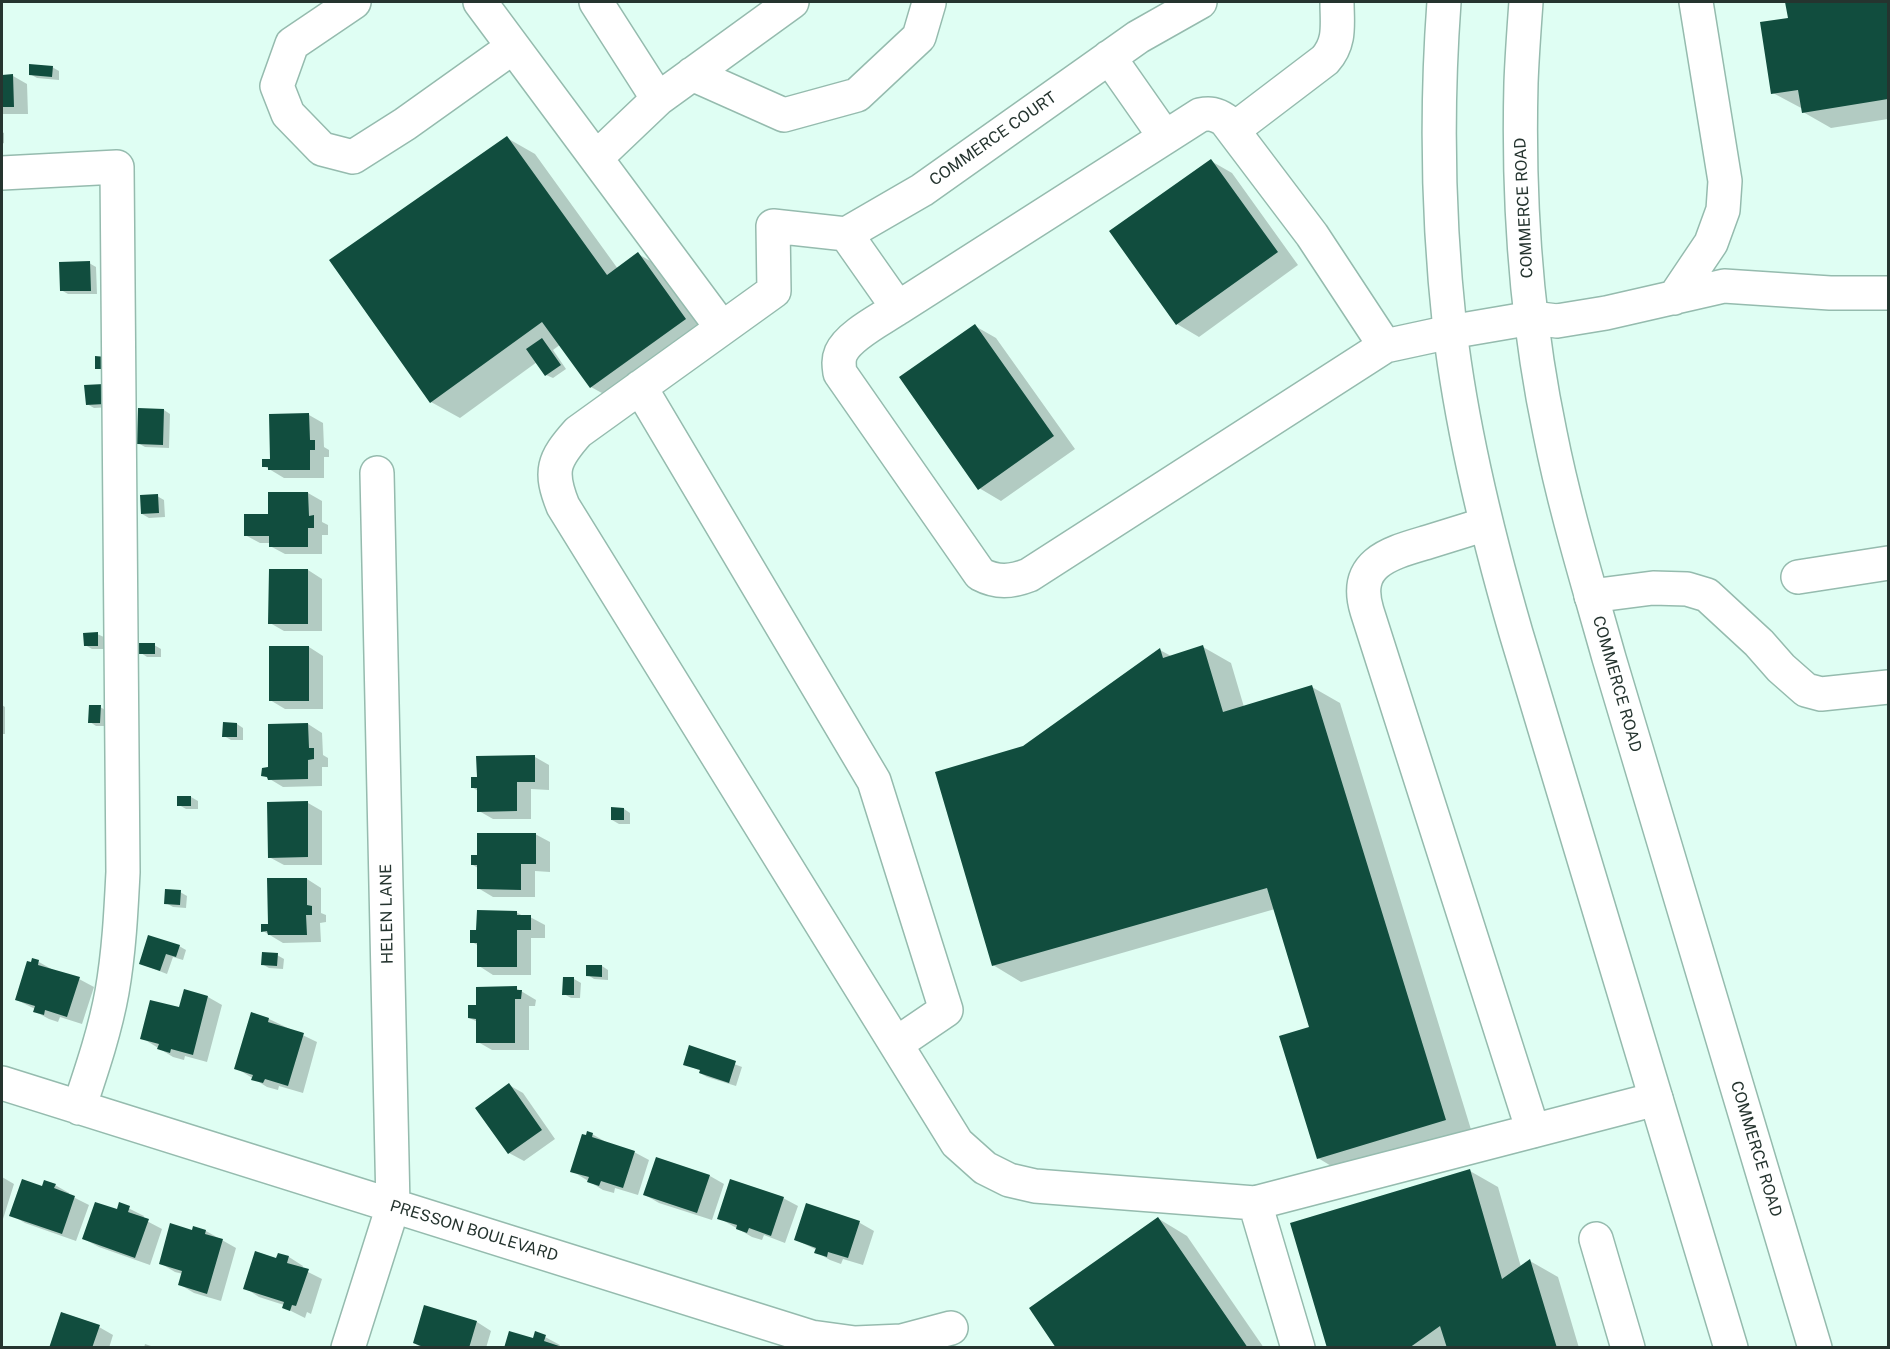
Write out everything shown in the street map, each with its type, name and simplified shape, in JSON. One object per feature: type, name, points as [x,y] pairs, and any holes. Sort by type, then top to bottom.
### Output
[{"type":"main road","points":[[354,2],[292,44],[278,86],[288,114],[322,149],[353,157],[405,124],[513,47]]},
{"type":"main road","points":[[480,2],[722,328]]},
{"type":"main road","points":[[596,2],[658,99]]},
{"type":"main road","points":[[596,158],[658,99],[792,2]]},
{"type":"main road","points":[[692,74],[784,115],[857,95],[919,37],[928,2]]},
{"type":"main road","name":"COMMERCE COURT","points":[[846,234],[922,190],[1138,37],[1200,2]]},
{"type":"main road","points":[[1233,130],[1325,60],[1333,50],[1337,37],[1337,2]]},
{"type":"main road","points":[[1444,2],[1439,157],[1444,270],[1450,332],[1469,444],[1486,524],[1516,633],[1731,1347]]},
{"type":"main road","name":"COMMERCE ROAD","points":[[1526,2],[1521,82],[1522,200],[1532,318],[1549,430],[1573,533],[1591,596],[1815,1347]]},
{"type":"main road","points":[[1674,298],[1712,243],[1722,210],[1725,181],[1696,2]]},
{"type":"main road","points":[[1109,57],[1165,137]]},
{"type":"main road","points":[[1385,346],[1312,235],[1226,120],[1209,113],[1200,115],[1165,137],[849,341],[838,363],[840,373],[980,574],[1002,581],[1016,580],[1029,574],[1385,346],[1532,318],[1557,321],[1606,314],[1724,286],[1830,293],[1888,294]]},
{"type":"main road","points":[[2,173],[117,167],[123,872],[119,937],[112,991],[101,1040],[79,1108]]},
{"type":"main road","points":[[898,308],[846,234],[773,226],[774,291],[578,432],[562,449],[554,470],[556,489],[563,506],[957,1143],[985,1168],[1009,1180],[1035,1186],[1255,1203],[1656,1099]]},
{"type":"main road","points":[[640,387],[874,781],[946,1010],[896,1044]]},
{"type":"main road","name":"HELEN LANE","points":[[348,1347],[393,1206],[377,473]]},
{"type":"main road","points":[[1486,524],[1392,553],[1368,573],[1363,592],[1367,611],[1533,1131]]},
{"type":"main road","points":[[1798,576],[1888,563]]},
{"type":"main road","points":[[1591,596],[1653,588],[1687,589],[1707,595],[1806,690],[1821,694],[1888,687]]},
{"type":"main road","name":"PRESSON BOULEVARD","points":[[2,1083],[811,1337],[855,1343],[902,1341],[951,1328]]},
{"type":"main road","points":[[1255,1203],[1298,1347]]},
{"type":"main road","points":[[1596,1239],[1628,1347]]},
{"type":"building","points":[[1785,2],[1888,2],[1888,99],[1802,113],[1798,90],[1771,94],[1760,22],[1788,18]]},
{"type":"building","points":[[29,64],[53,66],[52,77],[29,75]]},
{"type":"building","points":[[13,74],[14,107],[2,107],[2,75]]},
{"type":"building","points":[[507,136],[607,275],[638,252],[686,319],[590,388],[542,322],[430,403],[329,260]]},
{"type":"building","points":[[1211,159],[1278,252],[1176,325],[1109,231]]},
{"type":"building","points":[[90,261],[91,291],[60,291],[59,262]]},
{"type":"building","points":[[975,324],[1054,436],[978,490],[899,377]]},
{"type":"building","points":[[542,338],[561,365],[545,376],[526,349]]},
{"type":"building","points":[[95,356],[106,357],[106,369],[95,369]]},
{"type":"building","points":[[104,384],[105,404],[86,405],[84,385]]},
{"type":"building","points":[[138,408],[164,409],[163,445],[137,444]]},
{"type":"building","points":[[309,413],[310,440],[315,440],[315,450],[310,450],[310,470],[268,470],[268,467],[262,467],[262,459],[270,459],[269,414]]},
{"type":"building","points":[[268,492],[308,492],[309,516],[314,515],[314,528],[308,528],[308,547],[269,547],[269,536],[244,536],[244,514],[268,514]]},
{"type":"building","points":[[158,494],[159,513],[141,514],[140,495]]},
{"type":"building","points":[[269,569],[308,569],[308,624],[268,624]]},
{"type":"building","points":[[98,632],[98,646],[84,646],[83,633]]},
{"type":"building","points":[[139,643],[155,643],[155,654],[139,654]]},
{"type":"building","points":[[1203,645],[1223,712],[1312,685],[1446,1120],[1317,1159],[1279,1036],[1309,1027],[1267,888],[992,966],[935,772],[1023,746],[1160,648],[1163,658]]},
{"type":"building","points":[[269,646],[309,646],[309,701],[269,701]]},
{"type":"building","points":[[89,705],[101,705],[100,723],[88,723]]},
{"type":"building","points":[[223,722],[237,723],[237,737],[222,737]]},
{"type":"building","points":[[308,723],[309,748],[314,748],[314,759],[308,760],[308,779],[268,780],[267,777],[261,776],[262,768],[268,767],[268,724]]},
{"type":"building","points":[[535,755],[535,782],[517,782],[517,811],[477,812],[477,788],[471,788],[471,777],[477,777],[476,756]]},
{"type":"building","points":[[177,796],[191,796],[191,806],[177,806]]},
{"type":"building","points":[[308,801],[308,857],[268,858],[267,802]]},
{"type":"building","points":[[611,807],[624,808],[624,820],[611,820]]},
{"type":"building","points":[[477,833],[536,833],[536,864],[521,864],[521,890],[477,889],[477,865],[471,865],[471,855],[477,855]]},
{"type":"building","points":[[267,878],[307,878],[307,905],[312,906],[312,915],[306,915],[307,935],[268,935],[267,931],[261,932],[261,924],[268,924]]},
{"type":"building","points":[[165,889],[181,890],[180,905],[164,904]]},
{"type":"building","points":[[477,910],[517,911],[517,915],[531,915],[531,930],[517,930],[517,967],[477,967],[477,943],[470,943],[470,930],[476,930]]},
{"type":"building","points":[[148,935],[180,945],[176,957],[166,954],[160,971],[139,964]]},
{"type":"building","points":[[262,952],[278,953],[277,966],[261,965]]},
{"type":"building","points":[[32,958],[39,960],[38,965],[80,977],[67,1017],[45,1010],[44,1015],[33,1012],[35,1006],[15,1000],[27,961],[31,962]]},
{"type":"building","points":[[586,965],[602,965],[602,977],[586,976]]},
{"type":"building","points":[[563,977],[574,977],[574,995],[562,995]]},
{"type":"building","points":[[517,986],[517,990],[522,990],[521,999],[515,999],[515,1043],[476,1043],[476,1019],[468,1018],[468,1005],[476,1005],[476,987]]},
{"type":"building","points":[[184,989],[208,996],[193,1055],[171,1049],[170,1053],[157,1049],[159,1044],[140,1039],[150,1000],[179,1007]]},
{"type":"building","points":[[251,1012],[269,1018],[268,1022],[304,1033],[288,1086],[265,1079],[263,1083],[251,1080],[253,1075],[234,1069]]},
{"type":"building","points":[[689,1045],[736,1061],[729,1083],[683,1065]]},
{"type":"building","points":[[509,1083],[542,1130],[508,1154],[475,1108]]},
{"type":"building","points":[[587,1131],[593,1133],[592,1137],[635,1151],[623,1188],[601,1181],[599,1186],[587,1182],[589,1177],[570,1172],[582,1134],[586,1135]]},
{"type":"building","points":[[656,1157],[710,1175],[697,1213],[643,1195]]},
{"type":"building","points":[[1470,1169],[1502,1279],[1530,1259],[1557,1348],[1447,1348],[1440,1326],[1409,1348],[1327,1348],[1290,1223]]},
{"type":"building","points":[[22,1179],[42,1186],[44,1180],[56,1184],[54,1188],[75,1196],[62,1234],[9,1216]]},
{"type":"building","points":[[730,1179],[784,1197],[771,1236],[749,1228],[747,1233],[736,1229],[737,1225],[717,1219]]},
{"type":"building","points":[[95,1202],[117,1209],[119,1202],[130,1206],[128,1212],[149,1219],[135,1258],[82,1239]]},
{"type":"building","points":[[806,1203],[860,1221],[848,1258],[828,1252],[827,1257],[814,1253],[816,1248],[794,1240]]},
{"type":"building","points":[[1158,1217],[1248,1348],[1056,1348],[1029,1308]]},
{"type":"building","points":[[170,1223],[192,1230],[193,1226],[206,1230],[205,1234],[223,1239],[207,1294],[178,1285],[182,1271],[159,1264]]},
{"type":"building","points":[[255,1251],[276,1258],[278,1253],[289,1256],[287,1263],[309,1269],[296,1306],[292,1305],[290,1311],[282,1308],[284,1302],[243,1289]]},
{"type":"building","points":[[424,1305],[477,1321],[469,1348],[426,1348],[413,1343]]},
{"type":"building","points":[[61,1312],[100,1325],[92,1348],[49,1348]]},
{"type":"building","points":[[509,1331],[533,1338],[535,1331],[546,1335],[544,1341],[565,1348],[504,1348]]}]
